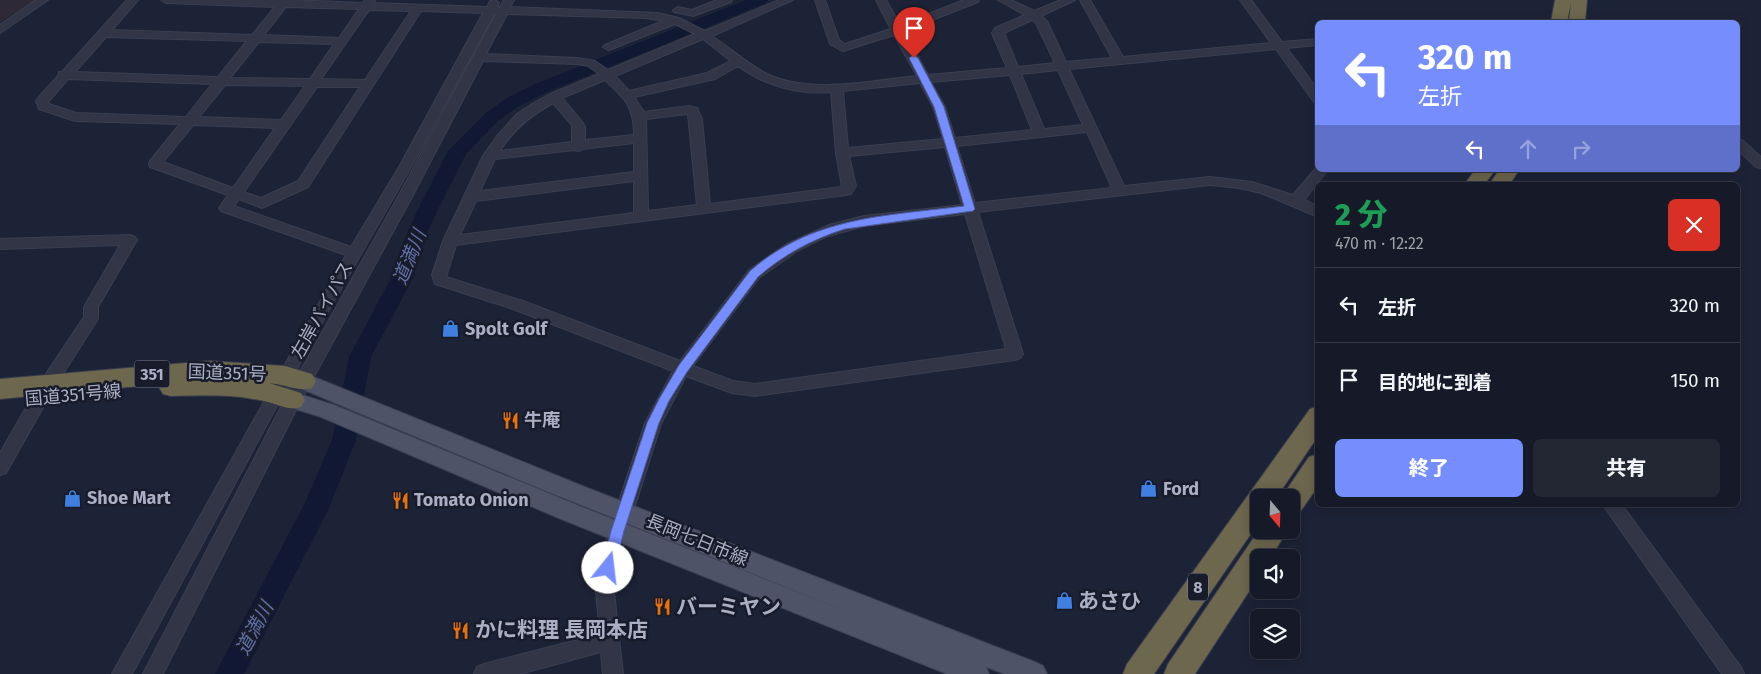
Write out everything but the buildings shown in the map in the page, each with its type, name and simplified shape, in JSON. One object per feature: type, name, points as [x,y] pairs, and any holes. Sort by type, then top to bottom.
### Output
[{"type":"highway","points":[[1560,20],[1563,0]]},
{"type":"highway","name":"国道351号線","points":[[0,401],[44,390],[224,385],[255,388],[290,387]]},
{"type":"highway","name":"351","points":[[0,389],[44,390]]},
{"type":"highway","name":"8","points":[[1267,489],[1315,420]]},
{"type":"highway","points":[[1300,491],[1315,469]]},
{"type":"highway","name":"8","points":[[1137,674],[1250,513]]},
{"type":"highway","name":"8","points":[[1178,674],[1268,539]]},
{"type":"main road","name":"長岡七日市線","points":[[290,387],[332,392],[375,419],[621,521],[977,674]]},
{"type":"main road","name":"長岡七日市線","points":[[290,387],[327,411],[375,419]]},
{"type":"main road","name":"長岡七日市線","points":[[621,521],[877,613],[1035,674]]},
{"type":"street","points":[[0,30],[44,0]]},
{"type":"street","points":[[133,0],[63,75],[42,101],[43,106],[75,117],[284,124]]},
{"type":"street","points":[[166,0],[368,3],[418,8],[500,5],[646,15],[693,13],[727,0]]},
{"type":"street","points":[[788,0],[701,33],[554,97],[519,119],[499,139],[489,156],[450,241],[439,275],[440,280],[518,305],[732,387],[755,390],[1015,354],[939,107],[881,0]]},
{"type":"street","points":[[820,0],[834,42],[839,46],[852,46],[970,1]]},
{"type":"street","points":[[1003,0],[1033,15],[1041,22],[1120,191]]},
{"type":"street","points":[[1040,133],[998,33],[999,30],[1070,0]]},
{"type":"street","points":[[1085,0],[1120,61]]},
{"type":"street","points":[[1245,0],[1315,95]]},
{"type":"street","points":[[285,2],[155,164],[262,203],[303,184],[418,8]]},
{"type":"street","points":[[348,252],[226,208],[368,3]]},
{"type":"street","name":"左岸バイパス","points":[[122,674],[189,548],[290,387],[480,57],[500,5]]},
{"type":"street","name":"左岸バイパス","points":[[153,674],[353,253],[500,5]]},
{"type":"street","points":[[676,14],[739,61],[769,80],[785,86],[807,89],[1014,72],[1315,42]]},
{"type":"street","points":[[609,47],[676,14]]},
{"type":"street","points":[[102,34],[342,42]]},
{"type":"street","points":[[480,57],[577,61],[589,63],[606,74],[636,107],[640,116],[639,176],[641,216]]},
{"type":"street","points":[[626,95],[711,76],[739,61]]},
{"type":"street","points":[[63,75],[220,82],[367,84]]},
{"type":"street","points":[[450,241],[846,191],[849,186],[842,153],[837,88]]},
{"type":"street","points":[[554,97],[579,127],[578,147]]},
{"type":"street","points":[[640,116],[689,110],[695,114],[704,209]]},
{"type":"street","points":[[842,153],[950,144],[1091,128]]},
{"type":"street","points":[[489,156],[578,147],[639,138]]},
{"type":"street","points":[[1740,145],[1761,164]]},
{"type":"street","points":[[1295,201],[1320,172]]},
{"type":"street","points":[[470,197],[639,176]]},
{"type":"street","points":[[613,674],[604,582],[621,521],[653,423],[683,368],[754,274],[766,264],[794,246],[823,232],[844,226],[1210,181],[1234,182],[1268,190],[1315,211]]},
{"type":"street","points":[[0,244],[130,240],[91,307],[91,318],[44,390],[0,468]]},
{"type":"street","points":[[1613,507],[1734,674]]},
{"type":"street","points":[[484,674],[609,641]]},
{"type":"shaded area","points":[[0,0],[36,0],[0,22]]},
{"type":"waterway","name":"道満川","points":[[229,674],[316,508],[344,440],[360,357],[402,278],[413,243],[427,211],[458,151],[492,117],[513,102],[541,88],[760,0]]},
{"type":"place","name":"Spolt Golf","points":[[451,329]]},
{"type":"place","name":"牛庵","points":[[510,420]]},
{"type":"place","name":"Ford","points":[[1149,489]]},
{"type":"place","name":"Shoe Mart","points":[[73,498]]},
{"type":"place","name":"Tomato Onion","points":[[400,500]]},
{"type":"place","name":"あさひ","points":[[1064,601]]},
{"type":"place","name":"バーミヤン","points":[[662,607]]},
{"type":"place","name":"かに料理 長岡本店","points":[[461,630]]},
{"type":"route","points":[[608,568],[653,423],[683,368],[754,274],[794,246],[823,232],[864,222],[970,209],[939,107],[914,58]]}]
